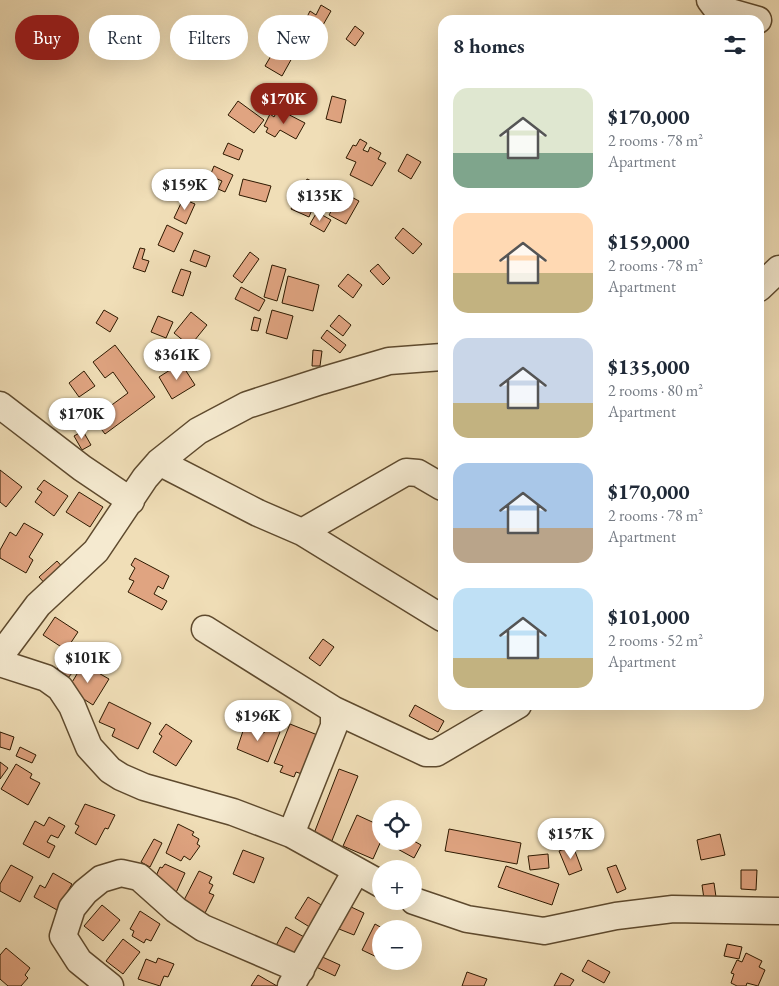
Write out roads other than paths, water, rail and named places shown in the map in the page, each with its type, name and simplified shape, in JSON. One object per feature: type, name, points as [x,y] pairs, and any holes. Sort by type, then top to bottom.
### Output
[{"type":"street","points":[[710,0],[716,8],[740,15]]},
{"type":"street","points":[[764,21],[779,24]]},
{"type":"street","points":[[764,283],[779,269]]},
{"type":"street","points":[[0,656],[38,605],[96,551],[145,478],[159,462],[198,431],[247,405],[388,361],[438,357]]},
{"type":"street","points":[[0,405],[82,468],[131,501]]},
{"type":"street","points":[[159,462],[302,532],[438,616]]},
{"type":"street","points":[[302,532],[406,472],[418,473],[438,485]]},
{"type":"street","points":[[205,629],[334,710],[426,753],[436,753],[509,710]]},
{"type":"street","points":[[0,663],[46,678],[60,688],[72,706],[89,747],[110,770],[121,777],[144,787],[233,812],[291,834],[372,879]]},
{"type":"street","points":[[291,834],[334,726],[334,710]]},
{"type":"street","points":[[110,986],[78,962],[63,936],[72,908],[85,892],[101,880],[121,873],[139,876],[176,910],[202,928],[296,978],[356,871]]},
{"type":"street","points":[[422,904],[468,918],[544,931],[616,916],[673,909],[779,911]]}]
